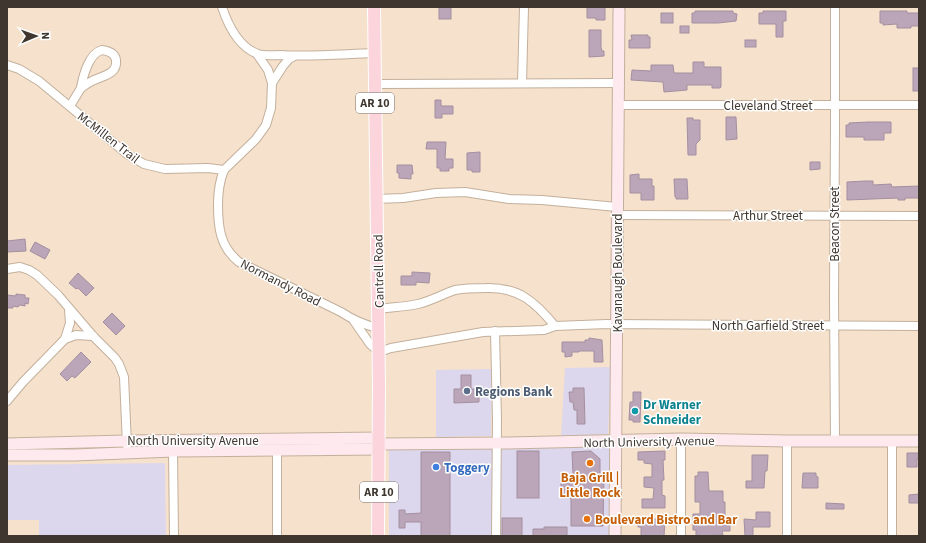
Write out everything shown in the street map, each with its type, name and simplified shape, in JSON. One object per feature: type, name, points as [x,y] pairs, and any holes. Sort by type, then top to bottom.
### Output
[{"type":"main road","name":"Cantrell Road","points":[[374,7],[379,352],[378,536]]},
{"type":"street","points":[[222,7],[227,22],[244,45],[257,54],[268,70],[272,82],[271,108],[266,125],[256,139],[224,170]]},
{"type":"street","points":[[522,83],[524,7]]},
{"type":"street","name":"Beacon Street","points":[[834,7],[835,441]]},
{"type":"street","name":"Kavanaugh Boulevard","points":[[616,536],[619,8]]},
{"type":"street","points":[[70,106],[82,88],[93,80],[108,75],[115,69],[116,59],[112,53],[102,50],[92,57],[82,88]]},
{"type":"street","points":[[257,54],[294,56],[374,53]]},
{"type":"street","points":[[272,82],[283,66],[294,56]]},
{"type":"street","name":"McMillen Trail","points":[[7,64],[33,76],[127,154],[144,164],[165,169],[208,168],[224,170]]},
{"type":"street","points":[[375,84],[618,83]]},
{"type":"street","name":"Cleveland Street","points":[[618,105],[919,105]]},
{"type":"street","name":"Normandy Road","points":[[224,170],[219,183],[218,222],[222,239],[233,257],[239,262],[341,312],[354,321],[378,328]]},
{"type":"street","name":"Arthur Street","points":[[376,199],[403,198],[436,193],[465,192],[509,199],[542,200],[617,211],[835,216],[919,216]]},
{"type":"street","points":[[7,269],[20,267],[37,275],[58,295],[68,309],[115,358],[122,371],[124,385],[127,453]]},
{"type":"street","points":[[378,309],[418,304],[460,289],[499,288],[509,290],[528,299],[541,309],[555,326]]},
{"type":"street","points":[[65,339],[70,323],[68,309]]},
{"type":"street","name":"Normandy Road","points":[[354,321],[370,344],[379,352]]},
{"type":"street","name":"North Garfield Street","points":[[379,352],[391,348],[495,331],[544,330],[555,326],[617,324],[919,326]]},
{"type":"street","points":[[495,331],[496,536]]},
{"type":"street","points":[[7,401],[23,382],[65,339],[76,335],[93,336]]},
{"type":"street","points":[[681,439],[681,536]]},
{"type":"street","name":"North University Avenue","points":[[7,444],[126,441],[379,444],[681,439],[919,442]]},
{"type":"street","points":[[786,536],[787,441]]},
{"type":"street","points":[[892,442],[892,536]]},
{"type":"street","name":"North University Avenue","points":[[7,455],[277,450],[379,444]]},
{"type":"street","points":[[277,450],[277,536]]},
{"type":"street","points":[[173,451],[174,536]]},
{"type":"shaded area","points":[[611,367],[608,434],[561,437],[565,368]]},
{"type":"shaded area","points":[[492,369],[491,436],[436,437],[436,370]]},
{"type":"shaded area","points":[[616,441],[615,536],[389,536],[389,450],[419,450],[420,444]]},
{"type":"shaded area","points":[[165,463],[166,536],[39,536],[39,520],[7,520],[7,465]]},
{"type":"building","points":[[439,7],[451,7],[451,19],[439,19]]},
{"type":"building","points":[[587,7],[605,7],[605,20],[587,18]]},
{"type":"building","points":[[695,11],[733,11],[733,13],[737,14],[736,21],[692,23],[692,13],[695,13]]},
{"type":"building","points":[[763,11],[786,11],[786,21],[783,21],[783,37],[776,37],[776,24],[759,24],[759,13],[763,13]]},
{"type":"building","points":[[880,11],[907,11],[907,13],[919,13],[919,26],[911,26],[911,28],[897,28],[897,24],[883,25],[883,23],[880,23]]},
{"type":"building","points":[[661,13],[673,13],[673,23],[661,23]]},
{"type":"building","points":[[680,26],[689,26],[689,33],[680,33]]},
{"type":"building","points":[[589,30],[601,30],[601,47],[602,51],[604,51],[604,56],[589,57]]},
{"type":"building","points":[[631,35],[648,35],[648,37],[650,37],[650,48],[629,48],[629,40],[632,40]]},
{"type":"building","points":[[745,40],[756,40],[756,47],[745,47]]},
{"type":"building","points":[[693,62],[704,62],[704,67],[721,67],[721,87],[712,88],[712,85],[687,85],[687,90],[664,92],[663,82],[631,80],[632,70],[651,71],[651,65],[673,65],[674,73],[693,73]]},
{"type":"building","points":[[913,68],[919,68],[919,91],[913,91]]},
{"type":"building","points":[[435,100],[441,100],[441,106],[453,106],[453,114],[442,114],[442,118],[435,118]]},
{"type":"building","points":[[726,117],[736,117],[737,139],[726,140]]},
{"type":"building","points":[[687,118],[700,120],[700,140],[696,144],[696,155],[688,155]]},
{"type":"building","points":[[891,122],[891,133],[884,133],[884,140],[864,140],[864,137],[846,137],[846,125],[849,125],[849,123]]},
{"type":"building","points":[[427,142],[446,142],[445,159],[453,159],[453,168],[449,168],[449,171],[440,171],[440,168],[437,168],[437,149],[426,149]]},
{"type":"building","points":[[480,152],[480,172],[472,172],[472,170],[467,170],[467,153]]},
{"type":"building","points":[[810,162],[820,162],[820,169],[810,170]]},
{"type":"building","points":[[397,165],[412,165],[413,174],[411,174],[411,179],[399,178],[399,173],[397,173]]},
{"type":"building","points":[[639,174],[639,179],[652,179],[652,186],[654,186],[654,200],[641,200],[641,193],[630,193],[630,175]]},
{"type":"building","points":[[674,179],[687,179],[688,199],[676,199]]},
{"type":"building","points":[[873,181],[873,185],[891,184],[892,187],[919,186],[919,198],[905,198],[905,200],[898,200],[898,198],[847,200],[847,182]]},
{"type":"building","points":[[25,239],[26,251],[7,252],[7,241]]},
{"type":"building","points":[[35,242],[50,250],[45,259],[30,251]]},
{"type":"building","points":[[412,272],[430,273],[429,283],[416,282],[416,285],[401,285],[401,276],[412,276]]},
{"type":"building","points":[[78,273],[94,288],[86,296],[78,288],[76,289],[69,283]]},
{"type":"building","points":[[16,294],[25,295],[25,298],[29,298],[28,304],[25,303],[25,306],[20,305],[18,307],[13,306],[13,308],[7,308],[7,295],[16,296]]},
{"type":"building","points":[[112,313],[125,326],[116,335],[103,322]]},
{"type":"building","points":[[589,338],[602,340],[603,362],[594,362],[594,351],[572,352],[572,356],[565,357],[565,352],[562,352],[562,342],[585,342],[585,340],[589,340]]},
{"type":"building","points":[[81,352],[91,362],[75,378],[72,376],[67,381],[60,374]]},
{"type":"building","name":"Regions Bank","points":[[461,375],[471,375],[471,389],[488,389],[479,394],[479,402],[454,403],[454,389],[461,389]]},
{"type":"building","points":[[573,388],[584,388],[585,424],[577,424],[577,410],[574,410],[573,402],[570,402],[569,392],[573,392]]},
{"type":"building","name":"Dr Warner Schneider","points":[[633,392],[641,392],[640,422],[633,422],[633,420],[629,420],[630,402],[633,402]]},
{"type":"building","points":[[517,451],[539,451],[539,498],[517,498]]},
{"type":"building","points":[[591,451],[600,459],[600,475],[604,475],[603,526],[571,526],[571,498],[561,498],[561,475],[573,475],[572,452]]},
{"type":"building","points":[[665,451],[665,460],[663,460],[664,480],[662,480],[662,495],[665,496],[665,508],[642,508],[642,499],[653,499],[654,488],[644,487],[644,477],[652,477],[652,464],[644,463],[644,460],[638,460],[638,452]]},
{"type":"building","points":[[421,452],[450,452],[450,536],[421,536],[421,522],[405,522],[405,528],[399,528],[399,510],[405,510],[405,514],[421,513]]},
{"type":"building","points":[[907,453],[919,453],[917,467],[907,467]]},
{"type":"building","points":[[752,455],[768,455],[764,488],[746,488],[746,481],[752,481]]},
{"type":"building","points":[[698,472],[708,472],[709,491],[723,491],[723,502],[725,502],[725,520],[730,520],[730,531],[722,531],[723,535],[696,536],[696,530],[693,530],[693,514],[700,514],[700,502],[695,502],[695,476],[698,476]]},
{"type":"building","points":[[803,473],[816,473],[816,476],[818,477],[818,488],[802,488]]},
{"type":"building","points":[[919,494],[919,503],[909,503],[909,495]]},
{"type":"building","points":[[826,503],[844,504],[844,509],[826,509]]},
{"type":"building","points":[[756,512],[770,512],[770,527],[753,527],[753,536],[745,536],[744,519],[756,520]]},
{"type":"building","points":[[502,518],[522,518],[522,536],[502,536]]},
{"type":"building","points":[[638,519],[663,519],[663,521],[665,521],[664,536],[641,536],[641,527],[638,527]]},
{"type":"building","points":[[544,527],[567,527],[567,536],[533,536],[533,529],[544,529]]},
{"type":"place","name":"Regions Bank","points":[[467,391]]},
{"type":"place","name":"Dr Warner Schneider","points":[[635,411]]},
{"type":"place","name":"Baja Grill | Little Rock","points":[[590,463]]},
{"type":"place","name":"Toggery","points":[[436,467]]},
{"type":"place","name":"Boulevard Bistro and Bar","points":[[587,519]]}]
